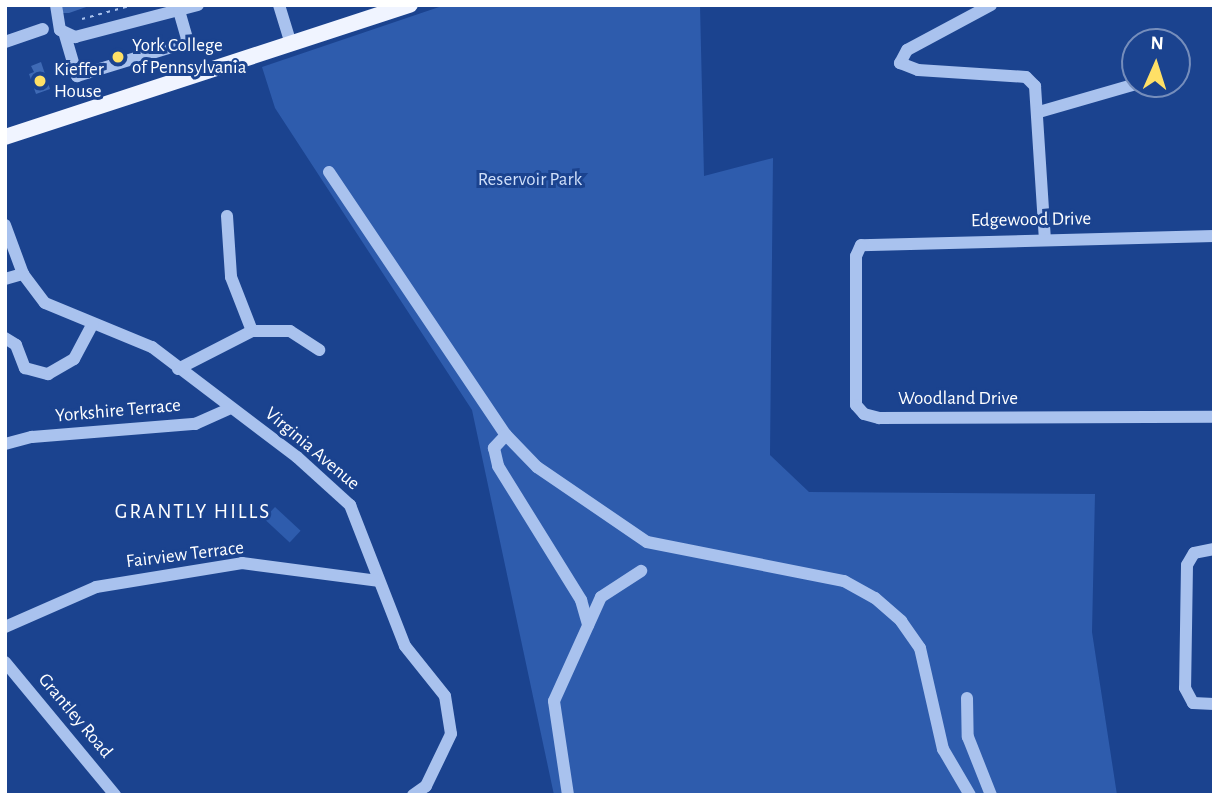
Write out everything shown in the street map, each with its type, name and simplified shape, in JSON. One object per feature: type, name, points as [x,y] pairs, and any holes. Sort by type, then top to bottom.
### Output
[{"type":"main road","points":[[5,137],[410,5]]},
{"type":"street","points":[[55,5],[77,76],[188,42],[179,11]]},
{"type":"street","points":[[65,35],[75,37],[198,5]]},
{"type":"street","points":[[279,5],[291,44]]},
{"type":"street","points":[[990,5],[900,58],[904,66],[918,71],[1026,77],[1035,86],[1039,112],[1045,240]]},
{"type":"street","points":[[5,42],[43,29]]},
{"type":"street","points":[[1039,112],[1121,88]]},
{"type":"street","points":[[329,172],[506,435],[537,467],[648,542],[844,581],[875,598],[901,621],[920,648],[943,749],[970,795]]},
{"type":"street","points":[[227,216],[231,277],[252,331]]},
{"type":"street","name":"Virginia Avenue","points":[[5,225],[23,274],[45,303],[152,347],[297,457],[350,505],[405,646],[445,696],[452,734],[426,786],[413,795]]},
{"type":"street","name":"Edgewood Drive","points":[[856,257],[861,245],[873,242],[1214,236]]},
{"type":"street","name":"Woodland Drive","points":[[856,257],[856,405],[864,414],[879,418],[1214,417]]},
{"type":"street","points":[[5,279],[23,274]]},
{"type":"street","points":[[5,338],[16,345],[25,368],[48,374],[74,359],[93,324]]},
{"type":"street","points":[[178,369],[252,331],[290,331],[319,350]]},
{"type":"street","name":"Yorkshire Terrace","points":[[5,444],[32,437],[195,424],[231,408]]},
{"type":"street","points":[[506,435],[494,448],[498,466],[581,600],[589,626]]},
{"type":"street","points":[[1214,549],[1194,553],[1187,565],[1185,663],[1185,688],[1193,703],[1214,704]]},
{"type":"street","name":"Fairview Terrace","points":[[5,627],[96,587],[242,563],[378,581]]},
{"type":"street","points":[[568,795],[554,701],[601,597],[625,577],[641,571]]},
{"type":"street","name":"Grantley Road","points":[[5,662],[116,795]]},
{"type":"street","points":[[967,698],[968,737],[991,795]]},
{"type":"path","points":[[82,19],[133,5]]},
{"type":"green space","name":"Reservoir Park","points":[[445,5],[700,5],[704,176],[773,158],[770,455],[809,492],[1095,494],[1092,632],[1117,795],[554,795],[472,410],[275,108],[262,67]]},
{"type":"green space","points":[[275,507],[301,531],[290,543],[264,519]]},
{"type":"building","points":[[62,5],[92,5],[63,13]]},
{"type":"building","name":"Kieffer House","points":[[41,62],[50,89],[36,94],[29,74],[34,72],[31,66]]},
{"type":"place","name":"York College of Pennsylvania","points":[[118,57]]},
{"type":"place","name":"Kieffer House","points":[[40,81]]},
{"type":"district","name":"GRANTLY HILLS","points":[[193,512]]}]
